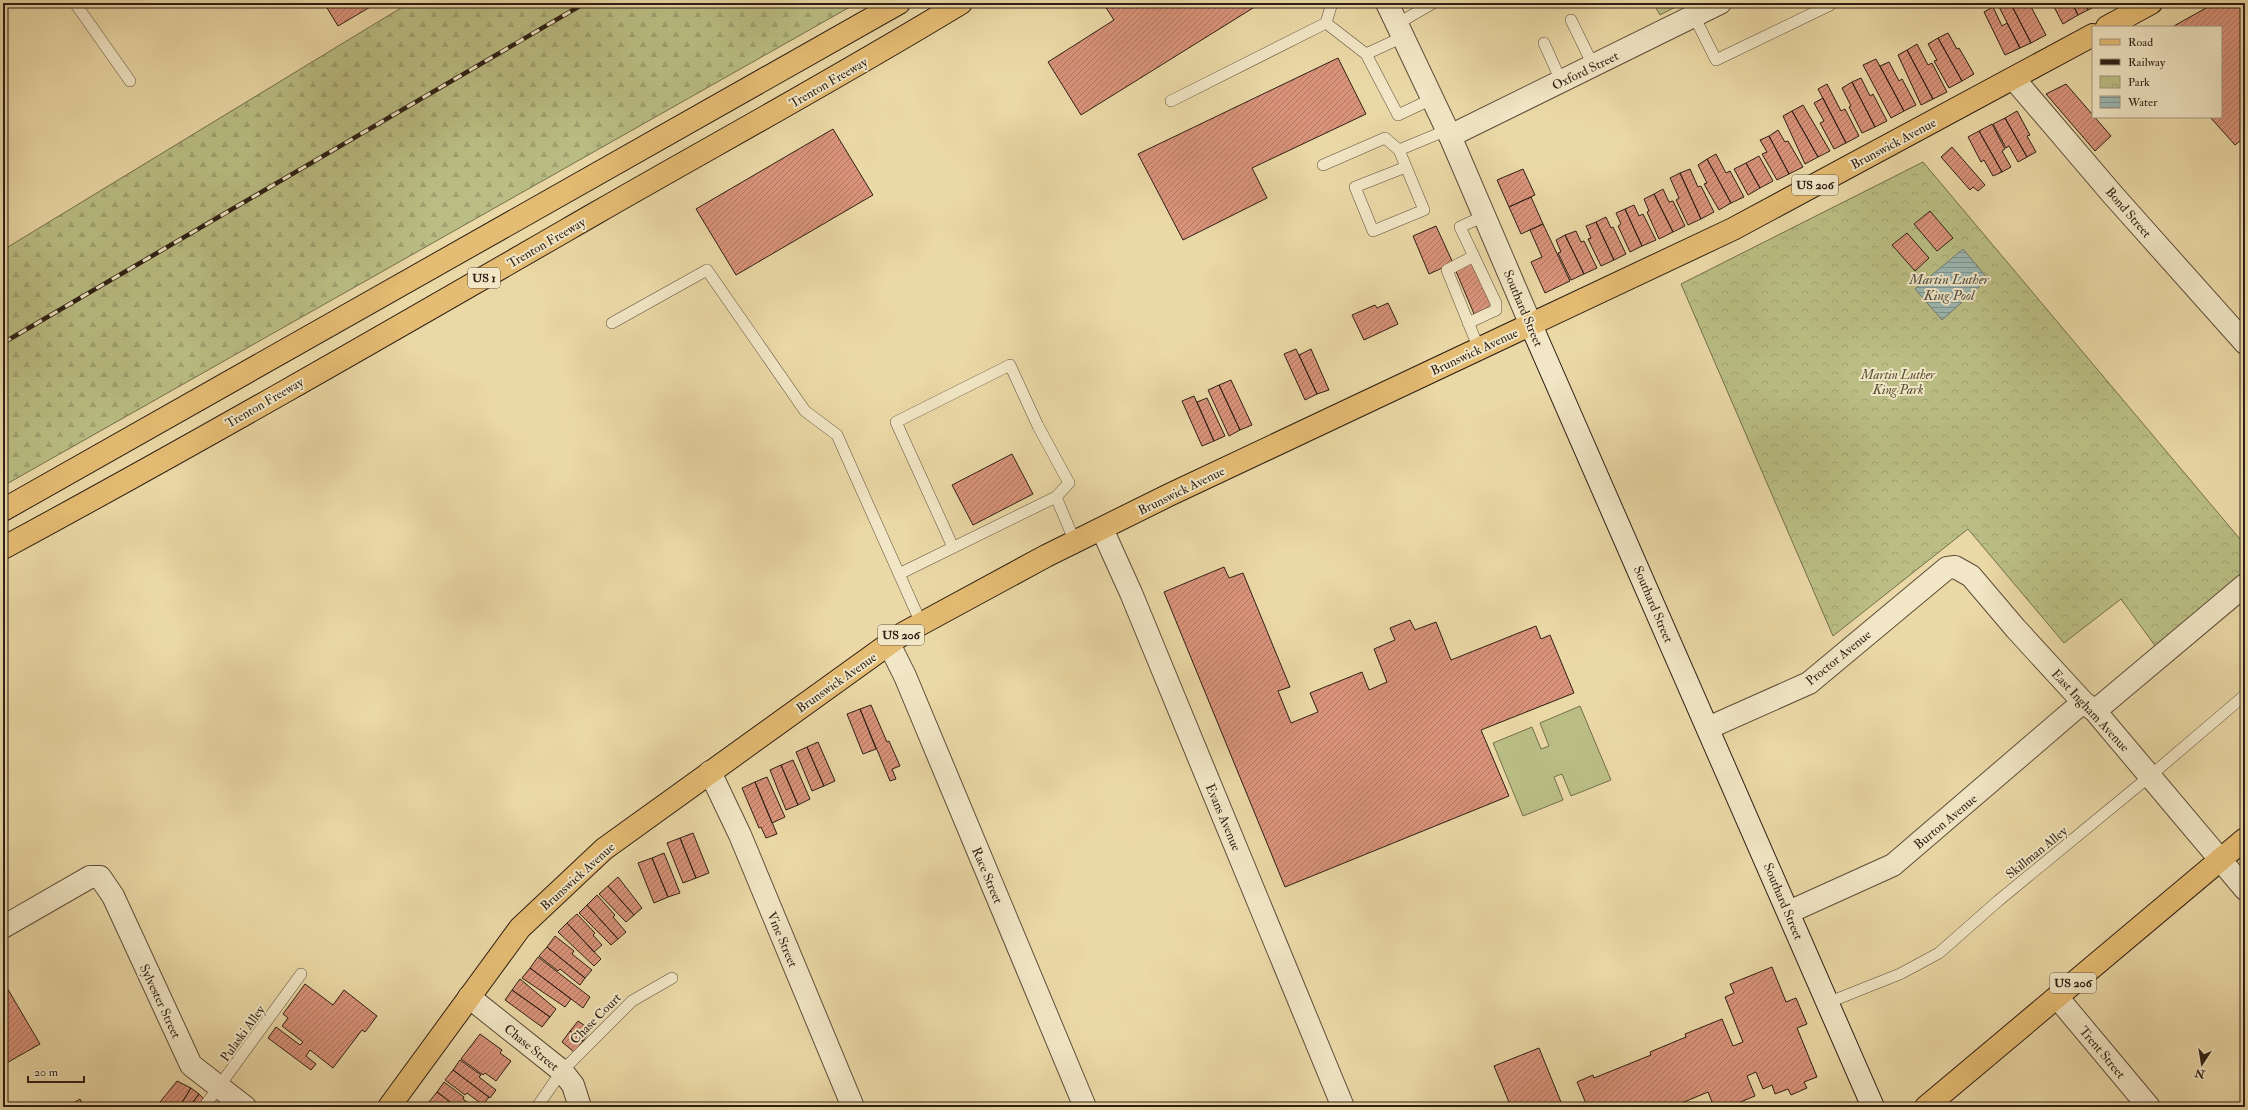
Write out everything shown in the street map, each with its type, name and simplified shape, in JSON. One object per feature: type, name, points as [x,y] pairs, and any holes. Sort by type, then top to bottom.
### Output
[{"type":"main road","name":"US 1","points":[[3,510],[899,3]]},
{"type":"main road","name":"Trenton Freeway","points":[[3,548],[134,477],[773,114],[961,3]]},
{"type":"main road","points":[[2109,26],[2151,3]]},
{"type":"main road","name":"Brunswick Avenue","points":[[389,1107],[520,928],[604,849],[889,644],[921,623],[1075,542],[1732,229],[2014,79],[2092,36]]},
{"type":"main road","name":"US 206","points":[[1926,1107],[2245,839]]},
{"type":"street","name":"Southard Street","points":[[1387,3],[1449,133],[1531,325],[1873,1107]]},
{"type":"street","name":"Oxford Street","points":[[1449,133],[1561,82],[1720,3]]},
{"type":"street","name":"Bond Street","points":[[2014,79],[2113,195],[2245,343]]},
{"type":"street","name":"Evans Avenue","points":[[1102,529],[1131,593],[1343,1107]]},
{"type":"street","name":"Proctor Avenue","points":[[1708,728],[1809,683],[1948,568],[1955,567]]},
{"type":"street","name":"East Ingham Avenue","points":[[1955,567],[1971,576],[2016,629],[2089,706],[2245,888]]},
{"type":"street","name":"Burton Avenue","points":[[1789,912],[1894,865],[2089,706],[2245,585]]},
{"type":"street","name":"Race Street","points":[[889,644],[905,676],[1085,1107]]},
{"type":"street","name":"Vine Street","points":[[710,772],[740,835],[853,1107]]},
{"type":"street","name":"Sylvester Street","points":[[3,927],[90,877],[100,876],[113,896],[191,1065],[245,1107]]},
{"type":"street","name":"Chase Street","points":[[469,997],[562,1071],[573,1085],[580,1107]]},
{"type":"street","name":"Trent Street","points":[[2057,997],[2149,1107]]},
{"type":"lane","points":[[75,3],[130,81]]},
{"type":"lane","points":[[1171,101],[1326,23],[1332,3]]},
{"type":"lane","points":[[1366,54],[1400,30],[1433,3]]},
{"type":"lane","points":[[1694,16],[1716,60],[1830,5],[1829,3]]},
{"type":"lane","points":[[1571,20],[1593,65]]},
{"type":"lane","points":[[1326,23],[1366,54],[1398,116],[1433,101]]},
{"type":"lane","points":[[1544,43],[1561,82]]},
{"type":"lane","points":[[1399,150],[1449,133]]},
{"type":"lane","points":[[1323,166],[1385,138],[1399,150],[1424,210],[1373,231],[1356,187],[1406,167]]},
{"type":"lane","points":[[1468,323],[1496,310],[1496,303],[1460,227],[1484,216]]},
{"type":"lane","points":[[1474,256],[1447,270],[1479,349]]},
{"type":"lane","points":[[612,323],[707,270],[805,411],[837,435],[921,623]]},
{"type":"lane","points":[[899,574],[1056,497],[1069,483],[1038,426],[1010,365],[896,422],[953,547]]},
{"type":"lane","points":[[1056,497],[1075,542]]},
{"type":"lane","name":"Skillman Alley","points":[[1827,1003],[1900,974],[1939,952],[2245,695]]},
{"type":"lane","name":"Pulaski Alley","points":[[204,1107],[301,974]]},
{"type":"lane","name":"Chase Court","points":[[537,1107],[562,1071],[632,1001],[672,978]]},
{"type":"green space","points":[[409,3],[857,3],[3,486],[3,250]]},
{"type":"green space","points":[[1653,3],[1683,3],[1660,15]]},
{"type":"green space","name":"Martin Luther King Park","points":[[1923,162],[2245,545],[2245,574],[2156,647],[2121,599],[2064,643],[1968,529],[1833,636],[1681,284]]},
{"type":"green space","points":[[1580,706],[1611,780],[1571,796],[1562,774],[1554,777],[1563,800],[1523,816],[1493,743],[1532,727],[1541,749],[1549,746],[1540,723]]},
{"type":"water","name":"Martin Luther King Pool","points":[[1963,249],[1988,279],[1942,320],[1915,289]]},
{"type":"building","points":[[324,3],[377,3],[338,26]]},
{"type":"building","points":[[1103,3],[1261,3],[1081,115],[1048,62],[1114,20]]},
{"type":"building","points":[[1997,3],[2014,3],[2016,6],[2013,8],[2031,43],[2020,48]]},
{"type":"building","points":[[2014,3],[2029,3],[2046,35],[2031,43],[2013,8],[2016,6]]},
{"type":"building","points":[[2052,3],[2072,3],[2078,15],[2063,24]]},
{"type":"building","points":[[2072,3],[2084,3],[2088,10],[2078,15]]},
{"type":"building","points":[[2084,3],[2100,3],[2100,4],[2088,10]]},
{"type":"building","points":[[2215,3],[2245,3],[2245,137],[2235,145],[2211,118],[2222,118],[2222,26],[2174,26]]},
{"type":"building","points":[[1993,7],[2002,26],[2007,23],[2020,48],[2005,55],[1984,12]]},
{"type":"building","points":[[1948,33],[1957,49],[1959,48],[1974,74],[1962,81],[1938,38]]},
{"type":"building","points":[[1938,38],[1962,81],[1949,88],[1934,61],[1937,60],[1928,44]]},
{"type":"building","points":[[1917,44],[1928,65],[1932,63],[1947,92],[1933,99],[1907,50]]},
{"type":"building","points":[[1907,50],[1933,99],[1921,105],[1898,55]]},
{"type":"building","points":[[1338,58],[1366,114],[1252,168],[1267,198],[1183,240],[1138,154]]},
{"type":"building","points":[[1876,59],[1904,111],[1891,118],[1863,65]]},
{"type":"building","points":[[1889,62],[1899,81],[1902,79],[1916,105],[1904,111],[1880,66]]},
{"type":"building","points":[[1861,78],[1870,96],[1873,94],[1887,121],[1875,127],[1852,82]]},
{"type":"building","points":[[1852,82],[1875,127],[1862,133],[1849,107],[1851,106],[1842,88]]},
{"type":"building","points":[[1827,84],[1841,111],[1845,109],[1859,136],[1846,143],[1818,89]]},
{"type":"building","points":[[2066,84],[2092,114],[2092,118],[2095,118],[2111,136],[2095,151],[2046,94]]},
{"type":"building","points":[[1823,98],[1846,143],[1834,149],[1820,123],[1824,121],[1814,103]]},
{"type":"building","points":[[1803,105],[1830,151],[1818,157],[1792,111]]},
{"type":"building","points":[[1792,111],[1818,157],[1805,164],[1783,116]]},
{"type":"building","points":[[2017,111],[2030,135],[2027,136],[2036,152],[2027,157],[2005,118]]},
{"type":"building","points":[[2005,118],[2027,157],[2018,162],[2009,146],[2006,148],[1993,124]]},
{"type":"building","points":[[1992,124],[2005,149],[2002,151],[2011,167],[2002,172],[1979,131]]},
{"type":"building","points":[[833,129],[873,195],[736,275],[696,209]]},
{"type":"building","points":[[1778,130],[1785,142],[1788,141],[1803,167],[1789,174],[1769,136]]},
{"type":"building","points":[[1979,131],[2002,172],[1993,176],[1984,160],[1981,162],[1968,137]]},
{"type":"building","points":[[1769,136],[1789,174],[1777,180],[1762,154],[1767,152],[1760,140]]},
{"type":"building","points":[[1952,147],[1985,185],[1978,191],[1973,187],[1970,190],[1941,157]]},
{"type":"building","points":[[1716,154],[1726,173],[1730,171],[1744,197],[1731,203],[1707,159]]},
{"type":"building","points":[[1759,156],[1773,181],[1760,188],[1746,163]]},
{"type":"building","points":[[1707,159],[1731,203],[1719,210],[1704,184],[1707,183],[1698,165]]},
{"type":"building","points":[[1746,163],[1760,188],[1748,195],[1734,169]]},
{"type":"building","points":[[1523,169],[1535,195],[1509,207],[1497,180]]},
{"type":"building","points":[[1690,169],[1698,187],[1701,186],[1714,212],[1701,219],[1680,173]]},
{"type":"building","points":[[1680,173],[1701,219],[1688,225],[1676,200],[1679,198],[1670,178]]},
{"type":"building","points":[[1663,189],[1669,202],[1673,201],[1685,226],[1673,232],[1654,194]]},
{"type":"building","points":[[1654,194],[1673,232],[1659,239],[1647,212],[1649,211],[1644,199]]},
{"type":"building","points":[[1531,197],[1543,224],[1521,234],[1509,207]]},
{"type":"building","points":[[1634,205],[1639,216],[1643,214],[1656,240],[1642,246],[1625,209]]},
{"type":"building","points":[[1625,209],[1642,246],[1630,252],[1618,226],[1621,224],[1616,213]]},
{"type":"building","points":[[1930,211],[1953,238],[1937,251],[1914,224]]},
{"type":"building","points":[[1606,217],[1611,228],[1613,227],[1626,254],[1614,260],[1596,222]]},
{"type":"building","points":[[1596,222],[1614,260],[1601,266],[1588,239],[1591,238],[1586,226]]},
{"type":"building","points":[[1543,224],[1570,281],[1545,293],[1531,262],[1542,257],[1530,230]]},
{"type":"building","points":[[1436,226],[1453,263],[1429,274],[1413,236]]},
{"type":"building","points":[[1576,231],[1581,242],[1584,241],[1597,268],[1584,274],[1565,235]]},
{"type":"building","points":[[1907,233],[1929,258],[1915,271],[1892,245]]},
{"type":"building","points":[[1565,235],[1584,274],[1571,280],[1558,253],[1561,252],[1556,240]]},
{"type":"building","points":[[1474,261],[1494,308],[1475,316],[1455,269]]},
{"type":"building","points":[[1388,303],[1398,324],[1364,340],[1352,315],[1375,305],[1377,308]]},
{"type":"building","points":[[1296,349],[1317,394],[1305,400],[1284,354]]},
{"type":"building","points":[[1311,349],[1329,390],[1317,394],[1299,355]]},
{"type":"building","points":[[1231,380],[1252,425],[1240,430],[1219,385]]},
{"type":"building","points":[[1219,385],[1240,430],[1229,436],[1208,390]]},
{"type":"building","points":[[1194,396],[1214,441],[1202,446],[1182,401]]},
{"type":"building","points":[[1207,398],[1225,436],[1214,441],[1197,402]]},
{"type":"building","points":[[1012,454],[1033,494],[973,525],[952,485]]},
{"type":"building","points":[[1224,567],[1229,578],[1243,573],[1290,687],[1278,691],[1291,723],[1318,712],[1310,693],[1362,672],[1369,690],[1387,682],[1374,649],[1395,640],[1390,628],[1410,620],[1415,630],[1436,622],[1451,660],[1536,626],[1541,639],[1550,635],[1574,693],[1481,730],[1509,796],[1285,887],[1164,592]]},
{"type":"building","points":[[871,705],[887,742],[889,741],[900,766],[892,769],[896,779],[890,781],[860,709]]},
{"type":"building","points":[[860,709],[876,749],[863,754],[847,714]]},
{"type":"building","points":[[818,742],[835,781],[824,786],[807,747]]},
{"type":"building","points":[[807,747],[824,786],[812,791],[796,752]]},
{"type":"building","points":[[793,760],[810,799],[798,805],[781,765]]},
{"type":"building","points":[[781,765],[798,805],[786,810],[770,770]]},
{"type":"building","points":[[767,777],[785,817],[772,823],[755,782]]},
{"type":"building","points":[[755,782],[777,834],[766,838],[761,827],[759,828],[742,788]]},
{"type":"building","points":[[693,833],[709,873],[696,878],[680,838]]},
{"type":"building","points":[[680,838],[696,878],[683,883],[667,843]]},
{"type":"building","points":[[664,853],[680,893],[668,897],[652,858]]},
{"type":"building","points":[[652,858],[668,897],[654,903],[638,863]]},
{"type":"building","points":[[618,877],[642,908],[634,915],[608,886]]},
{"type":"building","points":[[608,886],[634,915],[626,922],[599,894]]},
{"type":"building","points":[[597,895],[615,915],[613,917],[626,932],[618,939],[587,905]]},
{"type":"building","points":[[587,905],[618,939],[611,945],[579,913]]},
{"type":"building","points":[[577,914],[595,933],[593,935],[602,945],[594,952],[567,923]]},
{"type":"building","points":[[567,923],[601,959],[594,966],[558,932]]},
{"type":"building","points":[[555,936],[574,951],[572,954],[592,970],[585,978],[547,947]]},
{"type":"building","points":[[547,947],[585,978],[580,985],[560,969],[558,971],[539,956]]},
{"type":"building","points":[[538,957],[590,997],[583,1008],[530,968]]},
{"type":"building","points":[[1772,967],[1786,1002],[1796,998],[1807,1024],[1797,1028],[1817,1077],[1804,1082],[1807,1088],[1791,1095],[1788,1089],[1775,1094],[1772,1085],[1763,1089],[1756,1072],[1747,1076],[1755,1096],[1728,1107],[1714,1107],[1708,1092],[1672,1107],[1583,1107],[1587,1106],[1577,1082],[1593,1075],[1594,1078],[1651,1055],[1650,1052],[1686,1037],[1685,1034],[1722,1019],[1733,1046],[1743,1042],[1725,997],[1734,993],[1730,984]]},
{"type":"building","points":[[530,968],[571,999],[565,1007],[522,978]]},
{"type":"building","points":[[520,979],[556,1009],[550,1017],[512,990]]},
{"type":"building","points":[[3,981],[40,1044],[3,1065]]},
{"type":"building","points":[[305,984],[333,1005],[344,990],[377,1016],[365,1032],[362,1030],[333,1068],[310,1050],[306,1056],[316,1064],[311,1070],[268,1038],[276,1027],[300,1045],[303,1042],[282,1026],[288,1018],[283,1014]]},
{"type":"building","points":[[512,990],[550,1017],[542,1027],[505,1000]]},
{"type":"building","points":[[578,1021],[591,1030],[583,1041],[570,1031]]},
{"type":"building","points":[[570,1031],[583,1041],[574,1052],[562,1042]]},
{"type":"building","points":[[480,1034],[502,1050],[500,1053],[511,1061],[496,1081],[485,1073],[483,1075],[461,1059]]},
{"type":"building","points":[[1539,1048],[1563,1107],[1511,1107],[1494,1066]]},
{"type":"building","points":[[460,1060],[481,1075],[479,1077],[496,1090],[490,1098],[453,1070]]},
{"type":"building","points":[[453,1070],[489,1097],[483,1105],[467,1093],[465,1095],[445,1080]]},
{"type":"building","points":[[177,1081],[191,1088],[179,1107],[156,1107]]},
{"type":"building","points":[[444,1082],[464,1097],[463,1099],[474,1107],[457,1107],[437,1092]]},
{"type":"building","points":[[191,1088],[199,1094],[189,1107],[179,1107]]},
{"type":"building","points":[[437,1092],[457,1107],[436,1107],[429,1102]]},
{"type":"building","points":[[199,1094],[206,1101],[202,1107],[189,1107]]},
{"type":"building","points":[[80,1099],[84,1107],[67,1107]]},
{"type":"railway","points":[[3,343],[585,3]]}]
